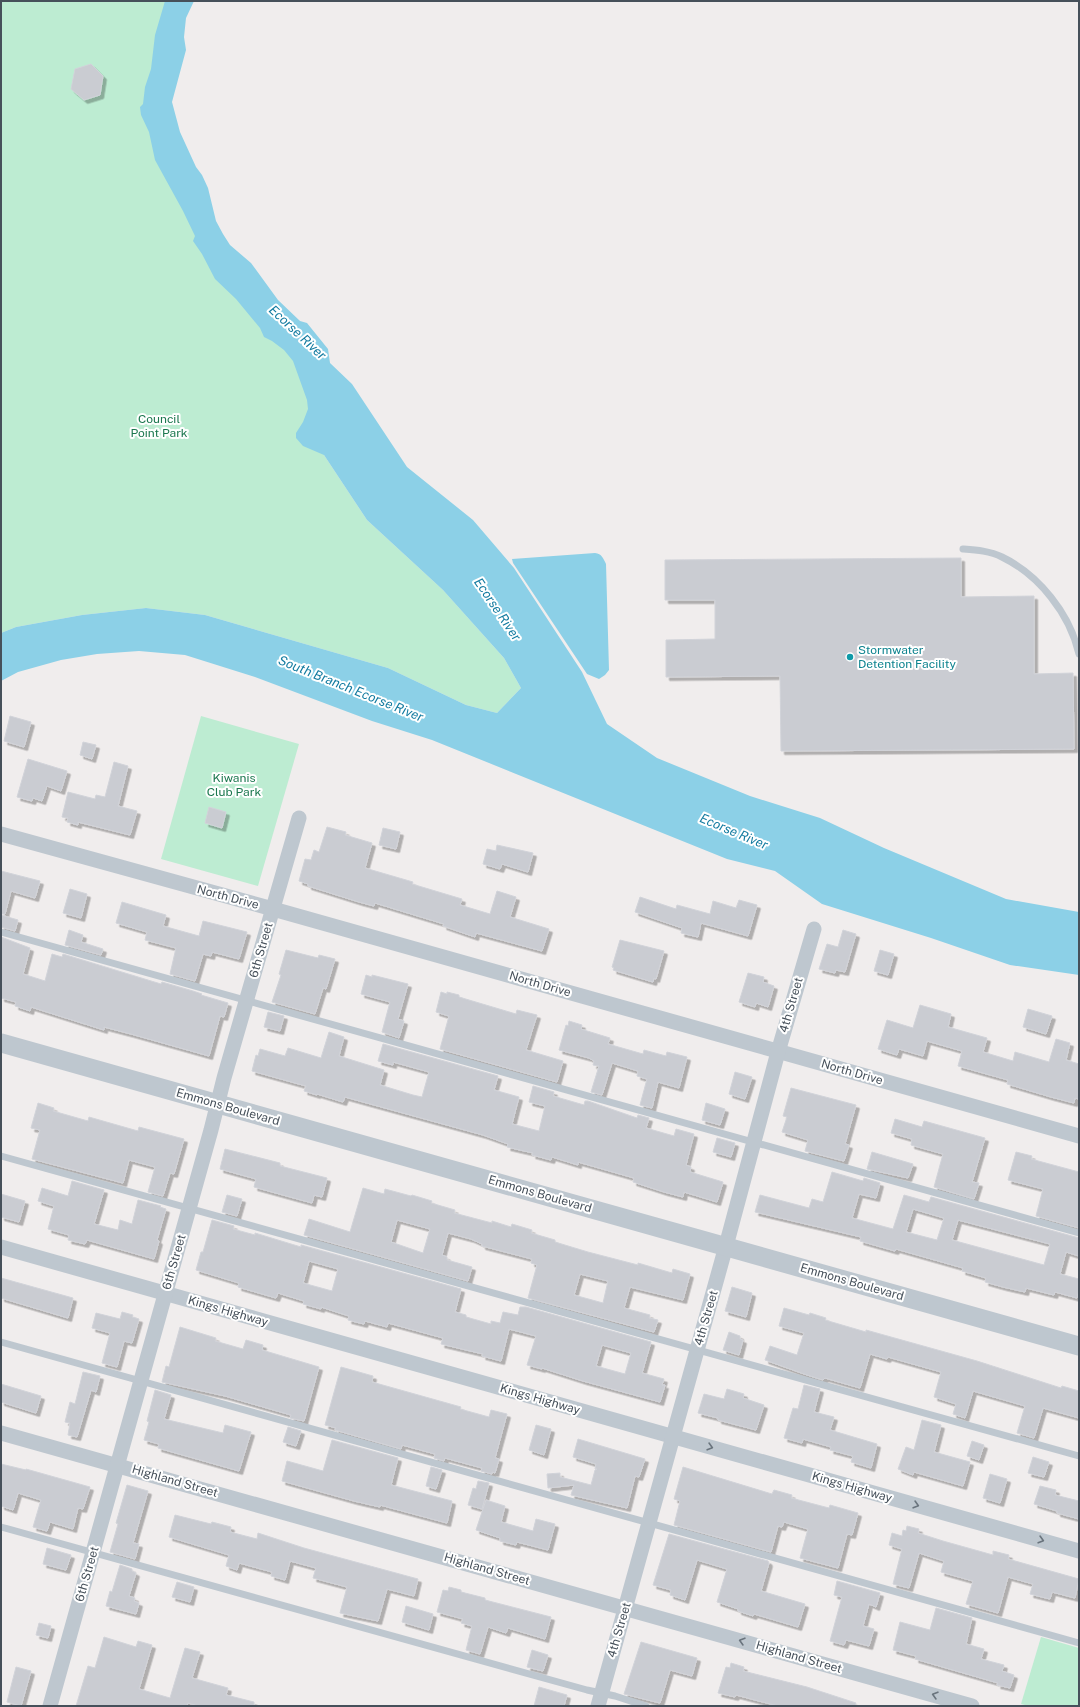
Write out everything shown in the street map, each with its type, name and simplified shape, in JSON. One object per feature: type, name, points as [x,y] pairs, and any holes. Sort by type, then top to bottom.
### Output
[{"type":"street","name":"6th Street","points":[[50,1706],[166,1294],[246,1001],[299,818]]},
{"type":"street","name":"North Drive","points":[[1,834],[1079,1136]]},
{"type":"street","name":"4th Street","points":[[599,1700],[726,1246],[778,1052],[814,929]]},
{"type":"street","name":"Emmons Boulevard","points":[[1,1043],[1079,1346]]},
{"type":"street","name":"Kings Highway","points":[[1,1247],[1079,1551]]},
{"type":"street","name":"Highland Street","points":[[1,1433],[972,1706]]},
{"type":"lane","points":[[963,549],[986,552],[1001,556],[1018,567],[1036,582],[1052,597],[1064,616],[1076,642],[1079,654]]},
{"type":"lane","points":[[1,932],[1079,1233]]},
{"type":"lane","points":[[1,1156],[1079,1456]]},
{"type":"lane","points":[[1,1342],[1079,1644]]},
{"type":"lane","points":[[1,1527],[93,1552],[599,1700],[615,1696],[646,1706]]},
{"type":"green space","name":"Council Point Park","points":[[1,1],[181,1],[165,98],[217,245],[330,363],[324,455],[367,520],[443,590],[504,658],[521,688],[497,713],[466,705],[388,668],[205,615],[146,608],[82,615],[16,627],[1,633]]},
{"type":"green space","name":"Kiwanis Club Park","points":[[201,716],[299,744],[258,886],[161,859]]},
{"type":"green space","points":[[1041,1637],[1079,1648],[1079,1706],[1029,1706],[1021,1704]]},
{"type":"water","points":[[165,1],[194,1],[186,18],[184,37],[186,50],[172,102],[180,132],[196,167],[202,175],[208,188],[216,221],[223,234],[230,245],[251,263],[278,300],[300,321],[307,323],[328,349],[330,363],[352,384],[407,467],[473,520],[514,568],[582,672],[607,724],[657,758],[750,796],[820,818],[884,848],[1006,899],[1079,912],[1079,975],[1010,965],[931,938],[822,904],[775,871],[727,859],[432,740],[372,721],[255,677],[185,655],[139,651],[97,654],[61,660],[18,672],[1,681],[1,633],[16,627],[82,615],[146,608],[205,615],[388,668],[466,705],[497,713],[521,688],[504,658],[443,590],[367,520],[324,455],[303,446],[296,438],[296,433],[303,422],[308,409],[307,400],[293,361],[284,350],[264,337],[260,328],[236,299],[215,279],[202,254],[193,241],[195,236],[155,160],[149,132],[141,115],[140,107],[143,104],[145,87],[151,69],[155,35]]},
{"type":"water","points":[[595,553],[601,555],[606,564],[609,670],[599,679],[587,674],[513,563],[512,559]]},
{"type":"building","points":[[91,64],[103,76],[100,95],[84,100],[71,89],[75,69]]},
{"type":"building","name":"Stormwater Detention Facility","points":[[961,558],[961,597],[1034,596],[1034,674],[1073,673],[1074,749],[781,751],[780,676],[666,677],[666,640],[715,639],[715,600],[665,600],[665,560]]},
{"type":"building","points":[[10,716],[31,722],[24,747],[4,741]]},
{"type":"building","points":[[83,742],[96,745],[92,759],[80,755]]},
{"type":"building","points":[[28,759],[67,771],[61,791],[47,786],[42,801],[33,798],[32,801],[17,797]]},
{"type":"building","points":[[114,762],[128,766],[118,806],[137,811],[130,835],[78,822],[78,825],[67,822],[68,818],[62,817],[68,792],[95,799],[96,795],[105,797]]},
{"type":"building","points":[[209,807],[226,812],[222,828],[205,823]]},
{"type":"building","points":[[327,827],[346,832],[345,835],[372,843],[365,868],[413,882],[412,884],[462,899],[460,905],[490,914],[497,891],[516,897],[510,917],[549,929],[542,951],[476,933],[475,937],[443,926],[444,924],[375,903],[374,906],[359,902],[308,886],[308,884],[299,881],[305,859],[311,860],[314,850],[319,852]]},
{"type":"building","points":[[383,828],[400,832],[396,849],[379,845]]},
{"type":"building","points":[[497,845],[533,853],[528,872],[502,864],[500,869],[483,864],[487,849],[496,851]]},
{"type":"building","points":[[1,871],[40,881],[35,898],[11,891],[5,914],[1,914]]},
{"type":"building","points":[[70,889],[87,894],[81,918],[63,913]]},
{"type":"building","points":[[640,897],[676,909],[677,905],[710,914],[713,901],[736,908],[739,900],[757,905],[748,936],[701,923],[698,937],[681,933],[682,928],[635,912]]},
{"type":"building","points":[[122,902],[166,915],[163,926],[199,936],[203,921],[247,932],[239,959],[212,952],[211,956],[203,954],[195,981],[170,974],[176,948],[145,940],[147,932],[116,923]]},
{"type":"building","points":[[1,915],[18,920],[15,931],[1,927]]},
{"type":"building","points":[[69,930],[83,935],[81,942],[103,949],[101,955],[65,945]]},
{"type":"building","points":[[843,930],[856,934],[845,972],[836,970],[835,973],[819,969],[827,944],[838,947]]},
{"type":"building","points":[[1,937],[30,948],[23,974],[45,981],[52,954],[62,957],[63,954],[161,984],[162,982],[193,991],[228,1003],[224,1017],[220,1016],[209,1056],[104,1027],[104,1030],[31,1007],[30,1011],[15,1006],[16,1002],[1,998]]},
{"type":"building","points":[[620,940],[664,951],[656,979],[654,978],[653,982],[613,970],[614,968],[612,967]]},
{"type":"building","points":[[286,950],[318,958],[319,955],[335,959],[326,989],[323,988],[315,1014],[272,1002],[281,975],[279,974]]},
{"type":"building","points":[[880,950],[894,954],[888,975],[874,971]]},
{"type":"building","points":[[748,973],[764,977],[763,982],[774,986],[768,1007],[756,1003],[755,1007],[739,1002]]},
{"type":"building","points":[[366,975],[372,977],[372,975],[408,984],[398,1019],[404,1021],[399,1038],[382,1032],[390,1002],[361,994]]},
{"type":"building","points":[[441,992],[459,995],[459,997],[516,1014],[517,1010],[537,1015],[526,1050],[563,1061],[557,1082],[440,1049],[449,1016],[436,1012]]},
{"type":"building","points":[[920,1005],[951,1014],[948,1027],[987,1038],[983,1052],[1013,1061],[1015,1052],[1049,1062],[1056,1039],[1070,1043],[1066,1060],[1079,1064],[1079,1099],[1075,1098],[1074,1103],[1051,1097],[1007,1084],[1008,1080],[958,1066],[962,1051],[927,1041],[923,1056],[899,1049],[897,1055],[878,1049],[887,1020],[913,1028]]},
{"type":"building","points":[[1028,1009],[1052,1016],[1046,1034],[1023,1027]]},
{"type":"building","points":[[268,1012],[284,1016],[280,1031],[264,1027]]},
{"type":"building","points":[[569,1021],[582,1025],[581,1029],[610,1038],[608,1044],[643,1054],[644,1050],[666,1056],[667,1052],[687,1057],[679,1088],[658,1082],[652,1108],[640,1105],[647,1079],[637,1076],[638,1071],[612,1063],[602,1095],[591,1092],[599,1066],[593,1065],[594,1061],[589,1058],[559,1050],[566,1025],[568,1026]]},
{"type":"building","points":[[329,1032],[344,1037],[339,1056],[384,1070],[380,1085],[413,1095],[422,1097],[429,1072],[393,1062],[393,1065],[378,1061],[383,1044],[498,1076],[494,1090],[519,1097],[512,1124],[539,1131],[545,1106],[529,1102],[533,1086],[554,1092],[553,1096],[584,1105],[585,1101],[588,1101],[637,1118],[638,1115],[649,1118],[646,1128],[674,1136],[676,1129],[694,1134],[686,1165],[691,1167],[690,1172],[723,1182],[717,1202],[684,1192],[683,1197],[664,1192],[633,1182],[634,1178],[578,1162],[578,1165],[552,1157],[551,1160],[532,1155],[533,1153],[507,1147],[508,1144],[483,1135],[345,1097],[343,1102],[317,1095],[304,1091],[306,1086],[252,1071],[256,1055],[258,1056],[260,1049],[285,1056],[288,1048],[321,1058]]},
{"type":"building","points":[[735,1072],[752,1077],[745,1099],[729,1094]]},
{"type":"building","points":[[791,1088],[856,1105],[845,1144],[849,1145],[844,1161],[805,1151],[808,1140],[782,1132],[787,1117],[783,1116]]},
{"type":"building","points":[[38,1103],[54,1108],[53,1111],[88,1121],[89,1117],[138,1131],[139,1127],[184,1139],[174,1174],[170,1173],[163,1196],[148,1192],[155,1167],[129,1160],[123,1183],[32,1159],[40,1130],[31,1128]]},
{"type":"building","points":[[706,1103],[725,1109],[720,1125],[702,1120]]},
{"type":"building","points":[[895,1119],[922,1127],[924,1121],[985,1138],[972,1182],[979,1183],[974,1199],[934,1187],[943,1154],[911,1145],[912,1139],[891,1133]]},
{"type":"building","points":[[717,1138],[735,1143],[731,1157],[713,1152]]},
{"type":"building","points":[[225,1149],[280,1163],[280,1166],[327,1178],[322,1197],[314,1195],[312,1203],[254,1187],[256,1179],[220,1169]]},
{"type":"building","points":[[872,1152],[913,1164],[908,1178],[867,1169]]},
{"type":"building","points":[[1016,1152],[1032,1156],[1031,1159],[1079,1172],[1079,1228],[1036,1216],[1043,1189],[1008,1180]]},
{"type":"building","points":[[832,1172],[863,1181],[864,1178],[880,1183],[876,1198],[859,1194],[852,1218],[893,1229],[904,1195],[929,1202],[931,1197],[1079,1238],[1079,1256],[1066,1252],[1060,1274],[1079,1279],[1077,1298],[1055,1292],[1054,1295],[1026,1288],[1025,1292],[1003,1287],[985,1282],[986,1278],[962,1271],[963,1268],[896,1249],[895,1251],[860,1241],[861,1237],[755,1212],[760,1195],[809,1208],[812,1199],[823,1202]],"holes":[[[913,1209],[944,1218],[937,1240],[906,1232]],[[958,1220],[1050,1244],[1044,1265],[952,1240]]]},
{"type":"building","points":[[72,1181],[104,1190],[94,1224],[118,1230],[120,1220],[132,1224],[138,1200],[161,1206],[160,1207],[166,1209],[157,1240],[159,1241],[154,1259],[87,1240],[85,1244],[68,1240],[69,1235],[48,1229],[54,1206],[38,1201],[42,1188],[68,1196]]},
{"type":"building","points":[[363,1188],[384,1194],[385,1189],[432,1201],[431,1203],[455,1210],[454,1213],[492,1223],[492,1221],[511,1227],[512,1224],[532,1230],[531,1233],[588,1252],[638,1265],[638,1263],[672,1273],[673,1269],[690,1274],[683,1300],[630,1287],[624,1308],[650,1315],[649,1318],[658,1320],[654,1332],[528,1298],[537,1265],[531,1263],[532,1259],[482,1246],[482,1244],[471,1239],[448,1233],[442,1255],[447,1257],[447,1260],[472,1267],[468,1281],[304,1235],[309,1219],[350,1232]],"holes":[[[397,1220],[430,1229],[423,1253],[391,1242]],[[580,1274],[608,1281],[603,1303],[574,1295]]]},
{"type":"building","points":[[1,1194],[25,1201],[19,1222],[1,1217]]},
{"type":"building","points":[[227,1195],[242,1199],[237,1216],[222,1212]]},
{"type":"building","points":[[212,1220],[234,1226],[233,1229],[255,1235],[255,1233],[301,1247],[301,1245],[461,1289],[455,1312],[466,1315],[466,1317],[491,1324],[491,1321],[500,1323],[503,1312],[518,1315],[520,1307],[526,1307],[651,1342],[642,1373],[664,1379],[662,1385],[665,1385],[660,1402],[527,1365],[536,1336],[509,1329],[501,1361],[482,1356],[483,1354],[441,1344],[443,1338],[388,1323],[387,1327],[365,1321],[364,1324],[348,1320],[349,1316],[321,1307],[321,1309],[303,1304],[304,1301],[278,1293],[276,1298],[238,1287],[239,1283],[196,1270],[201,1252],[203,1252]],"holes":[[[309,1261],[338,1269],[332,1291],[303,1283]],[[602,1345],[631,1353],[625,1374],[596,1366]]]},
{"type":"building","points":[[1,1278],[73,1298],[68,1318],[1,1298]]},
{"type":"building","points":[[732,1287],[752,1293],[746,1317],[725,1311]]},
{"type":"building","points":[[784,1308],[809,1315],[810,1313],[826,1318],[825,1320],[866,1332],[866,1330],[977,1361],[1061,1388],[1062,1386],[1079,1391],[1079,1418],[1043,1408],[1034,1438],[1017,1433],[1025,1406],[973,1391],[965,1418],[953,1414],[956,1404],[934,1397],[941,1372],[888,1357],[887,1359],[870,1354],[860,1388],[825,1378],[823,1380],[765,1360],[770,1346],[797,1355],[804,1333],[779,1326]]},
{"type":"building","points":[[122,1312],[133,1315],[132,1317],[139,1319],[132,1343],[124,1341],[117,1367],[102,1363],[110,1333],[92,1328],[96,1313],[120,1319]]},
{"type":"building","points":[[180,1327],[216,1338],[215,1341],[243,1349],[246,1340],[263,1345],[262,1350],[319,1367],[304,1421],[290,1418],[291,1415],[225,1396],[162,1382],[166,1366],[169,1367]]},
{"type":"building","points":[[729,1332],[740,1336],[740,1339],[743,1340],[739,1355],[723,1350]]},
{"type":"building","points":[[341,1367],[373,1376],[372,1382],[461,1407],[460,1409],[489,1417],[491,1410],[507,1414],[495,1458],[499,1459],[495,1473],[492,1472],[492,1474],[481,1471],[482,1468],[445,1458],[444,1461],[434,1458],[435,1454],[402,1445],[401,1449],[335,1430],[336,1428],[325,1425]]},
{"type":"building","points":[[83,1372],[100,1376],[96,1392],[91,1390],[77,1437],[68,1435],[70,1423],[65,1422],[70,1402],[75,1404]]},
{"type":"building","points":[[1,1384],[41,1396],[36,1413],[1,1402]]},
{"type":"building","points":[[804,1385],[820,1389],[814,1412],[834,1417],[830,1430],[877,1444],[871,1468],[851,1462],[853,1456],[830,1450],[831,1447],[803,1439],[802,1443],[784,1438],[793,1408],[798,1409]]},
{"type":"building","points":[[727,1389],[744,1394],[743,1398],[764,1405],[756,1430],[698,1413],[704,1394],[724,1399]]},
{"type":"building","points":[[155,1390],[171,1395],[164,1419],[223,1433],[225,1425],[251,1432],[239,1471],[158,1448],[159,1444],[144,1440]]},
{"type":"building","points":[[922,1420],[941,1425],[934,1452],[970,1462],[963,1486],[914,1472],[913,1475],[898,1469],[906,1447],[914,1450]]},
{"type":"building","points":[[536,1425],[551,1429],[544,1455],[529,1450]]},
{"type":"building","points":[[288,1427],[301,1431],[296,1446],[283,1442]]},
{"type":"building","points":[[578,1439],[645,1459],[639,1477],[635,1476],[627,1508],[571,1495],[574,1485],[548,1488],[547,1474],[560,1473],[560,1477],[591,1485],[595,1470],[597,1469],[595,1469],[596,1464],[573,1457]]},
{"type":"building","points":[[332,1440],[398,1458],[391,1485],[452,1501],[447,1523],[380,1505],[380,1507],[354,1501],[282,1481],[287,1461],[323,1471]]},
{"type":"building","points":[[972,1441],[984,1445],[979,1460],[967,1456]]},
{"type":"building","points":[[1033,1457],[1049,1462],[1044,1477],[1028,1473]]},
{"type":"building","points":[[1,1464],[26,1469],[90,1487],[83,1509],[78,1508],[73,1529],[50,1522],[47,1531],[33,1527],[41,1500],[18,1493],[13,1510],[1,1506]]},
{"type":"building","points":[[431,1467],[442,1470],[436,1489],[426,1486]]},
{"type":"building","points":[[683,1467],[772,1494],[774,1490],[792,1495],[791,1498],[829,1508],[830,1505],[858,1513],[852,1535],[847,1534],[838,1568],[800,1558],[808,1529],[784,1522],[782,1527],[778,1526],[771,1552],[674,1525],[680,1501],[674,1499]]},
{"type":"building","points":[[990,1474],[1007,1479],[1000,1503],[983,1498]]},
{"type":"building","points":[[478,1481],[489,1483],[482,1509],[468,1505],[473,1488],[476,1489]]},
{"type":"building","points":[[127,1485],[148,1491],[133,1543],[139,1544],[135,1559],[110,1552],[118,1524],[116,1523]]},
{"type":"building","points":[[1040,1486],[1056,1490],[1055,1495],[1079,1501],[1079,1519],[1057,1513],[1057,1511],[1034,1504]]},
{"type":"building","points":[[486,1500],[505,1506],[501,1522],[533,1531],[536,1519],[555,1524],[548,1550],[517,1542],[516,1545],[500,1541],[500,1538],[476,1530]]},
{"type":"building","points":[[175,1515],[211,1524],[212,1522],[231,1527],[230,1532],[257,1539],[258,1533],[304,1548],[418,1579],[414,1596],[387,1589],[378,1621],[340,1613],[347,1587],[313,1578],[316,1568],[290,1561],[285,1580],[271,1576],[272,1572],[239,1563],[237,1570],[226,1566],[229,1555],[169,1537]]},
{"type":"building","points":[[907,1526],[919,1529],[918,1533],[943,1541],[993,1555],[993,1551],[1009,1555],[1008,1559],[1079,1579],[1075,1598],[1052,1592],[1050,1599],[1030,1594],[1033,1584],[1008,1577],[998,1613],[966,1604],[973,1581],[941,1572],[944,1561],[919,1553],[909,1588],[893,1584],[902,1549],[889,1545],[892,1533],[902,1536],[903,1530],[906,1531]]},
{"type":"building","points":[[669,1534],[768,1561],[769,1563],[761,1591],[805,1604],[798,1627],[754,1614],[753,1616],[717,1602],[727,1569],[697,1560],[685,1600],[670,1595],[671,1590],[653,1585]]},
{"type":"building","points":[[47,1548],[71,1555],[66,1570],[43,1564]]},
{"type":"building","points":[[120,1565],[132,1569],[132,1571],[136,1573],[129,1596],[135,1598],[134,1601],[139,1603],[136,1614],[106,1606]]},
{"type":"building","points":[[837,1581],[880,1593],[876,1607],[869,1604],[863,1626],[874,1629],[869,1646],[846,1640],[844,1645],[830,1641],[842,1597],[834,1595]]},
{"type":"building","points":[[177,1582],[194,1587],[190,1602],[172,1597]]},
{"type":"building","points":[[449,1587],[461,1590],[461,1592],[485,1598],[485,1600],[551,1617],[545,1639],[508,1628],[506,1633],[488,1627],[480,1654],[466,1650],[472,1626],[461,1623],[463,1619],[437,1612],[443,1590],[448,1591]]},
{"type":"building","points":[[406,1606],[433,1614],[429,1630],[402,1622]]},
{"type":"building","points":[[936,1608],[972,1618],[966,1644],[984,1649],[981,1659],[1004,1665],[1002,1671],[1014,1675],[1010,1688],[997,1685],[998,1683],[915,1659],[916,1656],[893,1650],[900,1622],[930,1630]]},
{"type":"building","points":[[39,1623],[51,1626],[48,1638],[36,1635]]},
{"type":"building","points":[[104,1637],[136,1647],[138,1641],[152,1645],[139,1689],[170,1698],[185,1648],[200,1652],[192,1678],[228,1688],[226,1695],[254,1702],[254,1706],[198,1706],[188,1703],[187,1706],[76,1706],[88,1666],[95,1668]]},
{"type":"building","points":[[641,1642],[697,1658],[692,1676],[670,1670],[660,1703],[624,1694]]},
{"type":"building","points":[[532,1650],[548,1655],[543,1671],[527,1667]]},
{"type":"building","points":[[731,1663],[744,1667],[743,1671],[807,1687],[856,1703],[855,1706],[778,1706],[736,1695],[735,1697],[718,1693],[726,1667],[730,1668]]},
{"type":"building","points":[[16,1667],[31,1671],[21,1706],[7,1702]]},
{"type":"building","points":[[539,1687],[567,1695],[564,1706],[534,1706]]},
{"type":"place","name":"Stormwater Detention Facility","points":[[850,657]]},
{"type":"water label","name":"Ecorse River","points":[[298,332]]},
{"type":"water label","name":"Ecorse River","points":[[498,609]]},
{"type":"water label","name":"South Branch Ecorse River","points":[[351,688]]},
{"type":"water label","name":"Ecorse River","points":[[734,831]]}]
